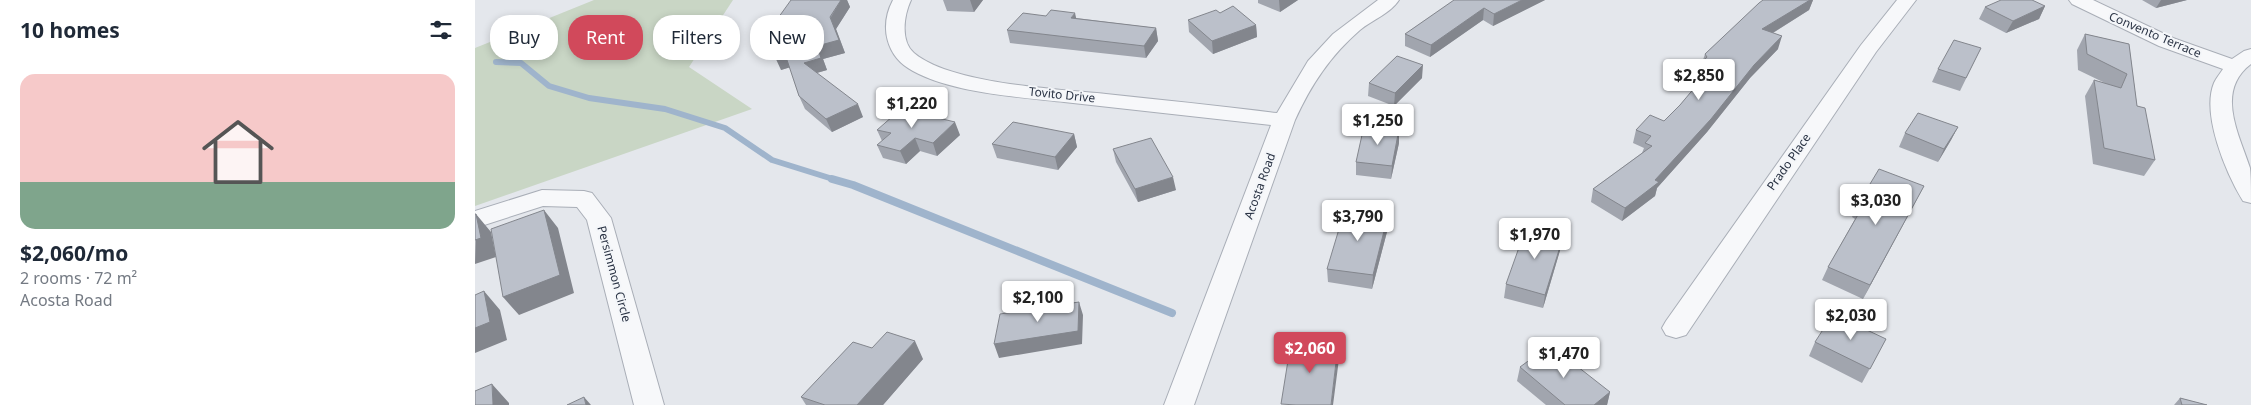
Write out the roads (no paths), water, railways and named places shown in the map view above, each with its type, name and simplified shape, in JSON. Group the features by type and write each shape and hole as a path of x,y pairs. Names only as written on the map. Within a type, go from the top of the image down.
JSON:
{"street":[{"name":"Tovito Drive","path":"902,0 898,8 895,29 897,43 905,56 920,67 955,80 1024,91 1283,120"},
{"name":"Acosta Road","path":"1179,405 1283,120 1309,73 1330,45 1359,20 1390,0"},
{"name":"Prado Place","path":"1677,328 1862,57 1907,0"},
{"name":"Convento Terrace","path":"2078,0 2166,42 2243,61"},
{"path":"2243,61 2224,83 2221,118 2233,154 2251,195"},
{"name":"Persimmon Circle","path":"475,220 542,198 584,199 599,218 649,405"}],"waterway":[{"path":"496,62 521,63 549,86 589,98 665,109 725,128 772,160 836,180"},
{"path":"832,179 853,185 1172,313"}]}
